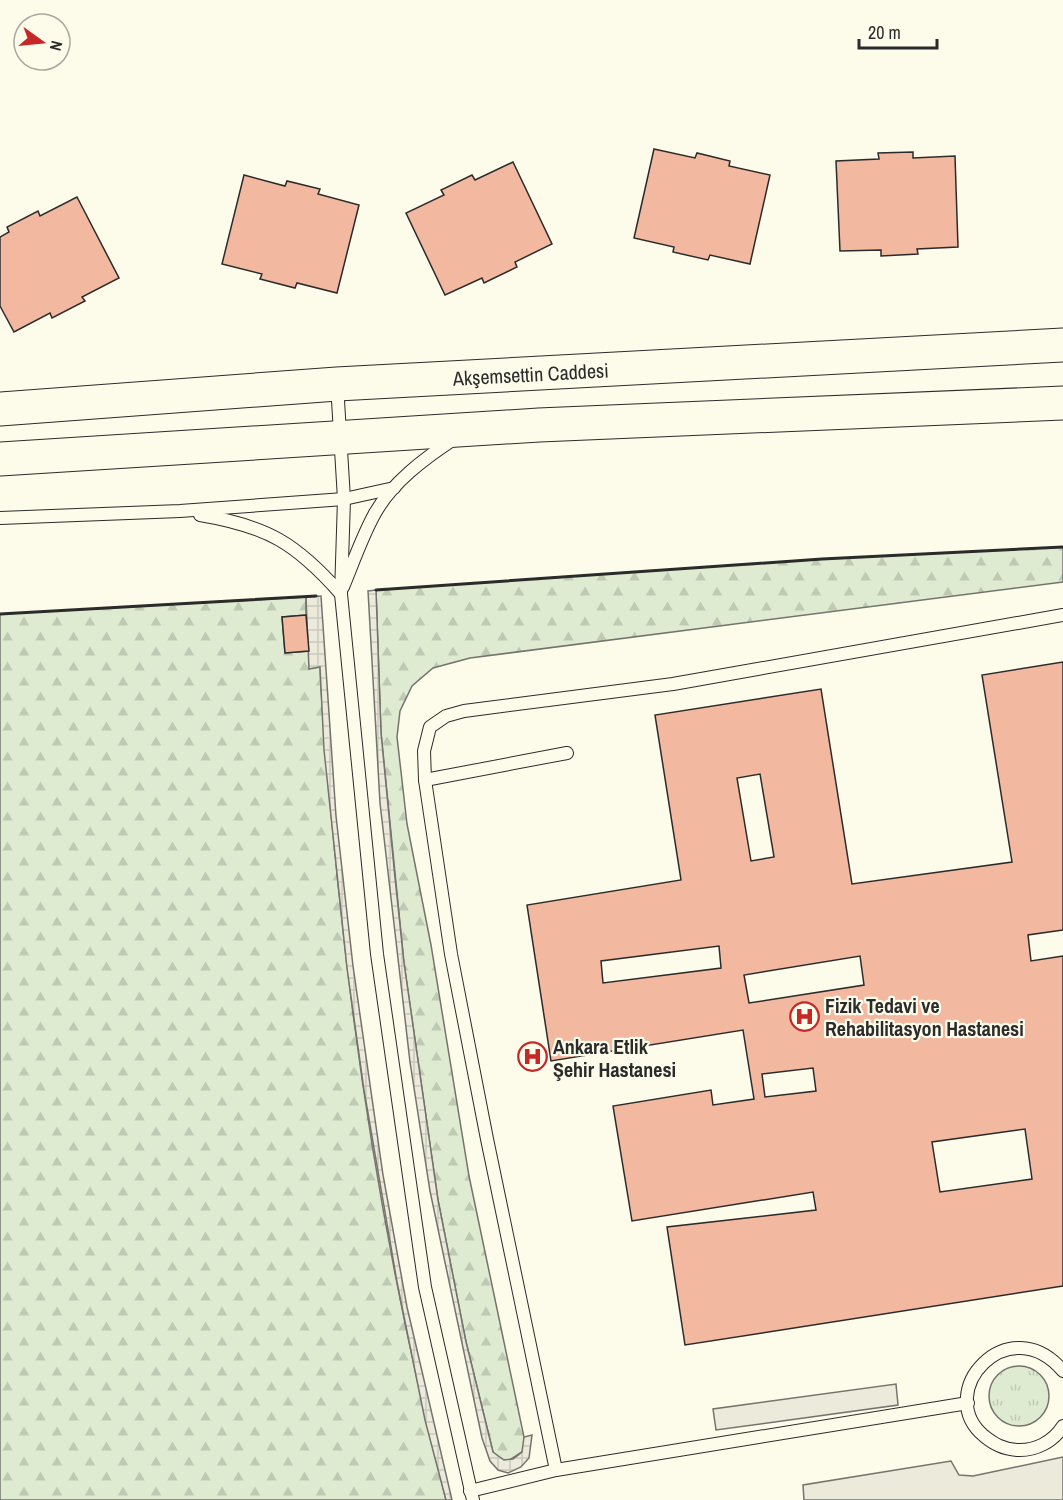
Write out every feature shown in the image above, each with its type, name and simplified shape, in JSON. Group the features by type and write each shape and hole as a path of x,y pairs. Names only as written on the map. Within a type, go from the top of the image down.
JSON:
{"main road":[{"name":"Akşemsettin Caddesi","path":"0,409 337,384 1063,345"},
{"path":"0,459 467,430 1057,406"}],"lane":[{"path":"337,384 344,499 341,594 377,954 399,1120 425,1287 471,1496 556,1470 968,1403"},
{"path":"341,594 375,513 394,488 435,452 467,430"},
{"path":"0,518 180,511 344,499 394,488"},
{"path":"180,511 236,521 274,536 292,546 315,565 341,594"},
{"path":"556,1470 456,977 425,780 424,751 430,727 446,716 464,711 673,684 1063,615"},
{"path":"425,780 567,753"},
{"path":"1063,1371 1054,1360 1026,1347 996,1352 974,1373 969,1388 968,1403 972,1419 980,1432 993,1443 1008,1449 1024,1450 1038,1447 1051,1440 1063,1426"}],"green space":[{"path":"1063,547 1063,582 470,658 433,668 412,686 400,711 397,737 407,824 431,945 469,1176 525,1446 522,1452 508,1461 497,1458 493,1452 466,1342 438,1200 404,963 381,733 376,590 822,559"},
{"path":"306,597 306,615 282,617 285,653 309,651 309,668 320,667 338,884 356,1039 380,1194 410,1348 446,1500 0,1500 0,614"},
{"path":"1019,1366 1036,1371 1044,1379 1049,1396 1044,1413 1036,1421 1019,1426 1002,1421 994,1413 989,1396 994,1379 1002,1371"}],"shaded area":[{"path":"376,590 381,733 395,878 404,963 438,1200 466,1342 493,1452 504,1460 513,1459 522,1452 524,1437 532,1435 529,1458 521,1467 508,1473 498,1470 490,1461 482,1438 430,1191 410,1062 380,803 368,591"},
{"path":"321,596 336,816 353,966 383,1175 407,1307 452,1500 446,1500 425,1420 397,1282 364,1090 347,968 324,750 320,667 309,669 306,597"},
{"path":"896,1384 898,1405 716,1430 713,1409"},
{"path":"1063,1457 1063,1500 804,1500 803,1485 951,1461 959,1475 973,1476"}],"building":[{"path":"654,149 695,158 697,153 730,161 729,166 770,175 750,264 710,255 708,260 673,252 674,247 634,238"},
{"path":"913,152 913,158 955,156 958,247 917,249 918,254 881,256 881,250 840,251 836,161 879,159 878,153"},
{"path":"513,162 552,244 515,262 517,267 484,283 482,278 445,295 406,213 444,195 441,190 472,175 475,180"},
{"path":"244,175 285,186 287,181 320,189 318,194 359,205 337,293 297,283 295,288 260,279 262,274 222,264"},
{"path":"77,197 119,278 82,297 85,301 52,318 50,313 14,332 0,306 0,237 9,232 7,227 38,211 40,216"},
{"path":"306,615 309,651 285,653 282,617"},
{"name":"Fizik Tedavi ve Rehabilitasyon Hastanesi","path":"1063,662 1063,930 1028,935 1031,961 1063,956 1063,1286 685,1345 667,1227 816,1210 813,1192 632,1221 613,1106 711,1090 713,1105 754,1099 743,1030 551,1061 527,905 681,880 655,715 821,689 852,884 1012,862 982,675","holes":["760,774 774,857 751,861 737,778","719,946 721,968 603,983 601,961","860,956 864,985 749,1003 744,975","813,1068 816,1091 765,1097 762,1074","1025,1129 1032,1179 940,1192 932,1142"]}],"wall":[{"path":"376,590 822,559 1063,547"},
{"path":"0,614 316,596"}],"place":[{"name":"Fizik Tedavi ve Rehabilitasyon Hastanesi","path":"804,1016"},
{"name":"Ankara Etlik Şehir Hastanesi","path":"532,1057"}]}
